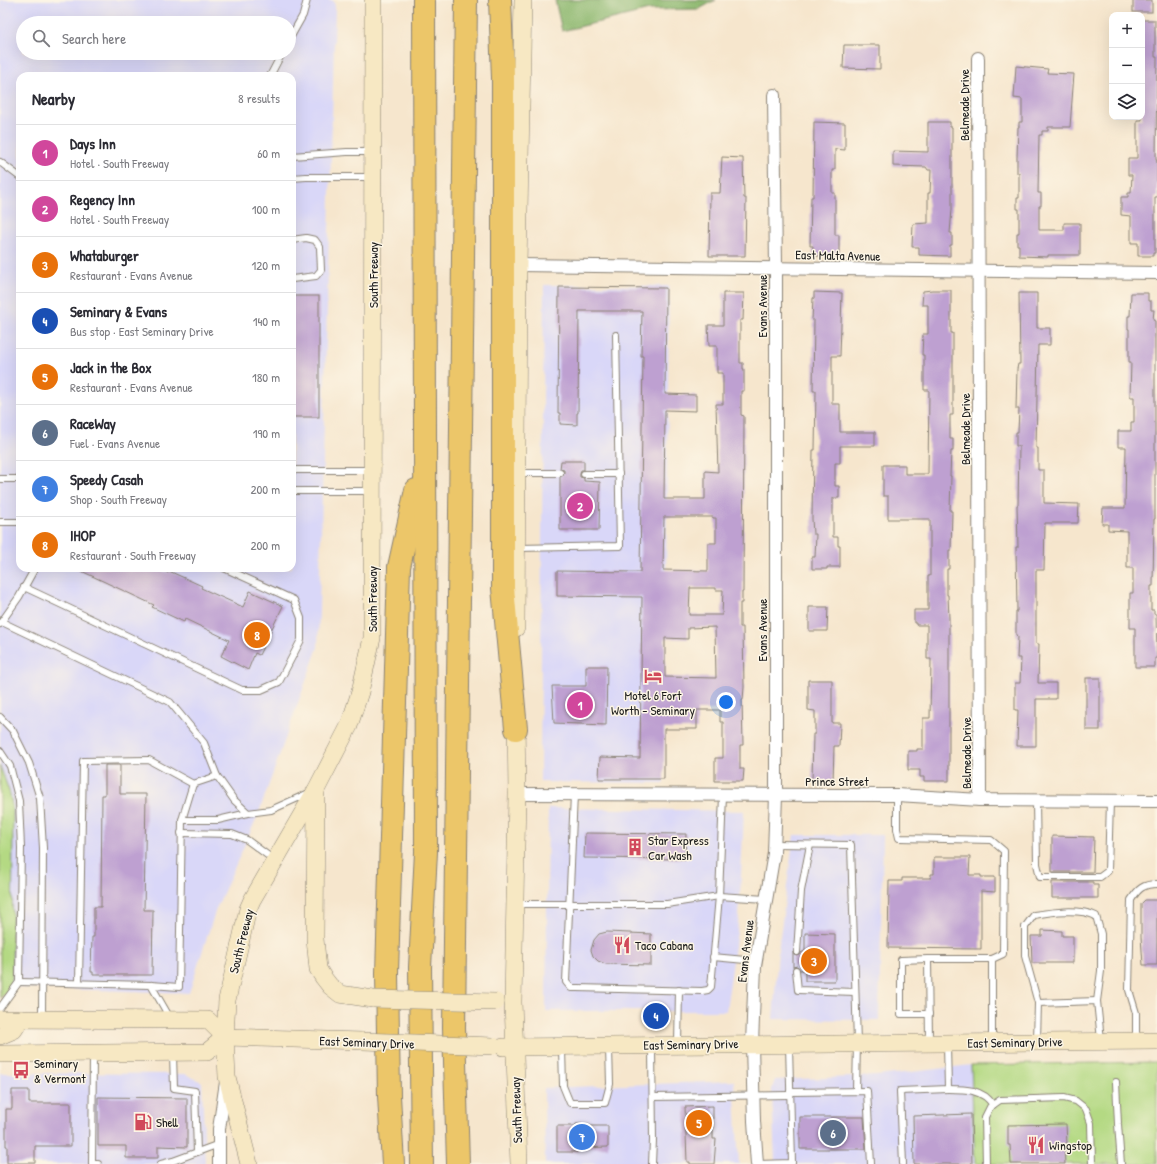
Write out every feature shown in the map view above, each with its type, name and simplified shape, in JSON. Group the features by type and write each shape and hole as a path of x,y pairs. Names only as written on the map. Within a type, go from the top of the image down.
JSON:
{"highway":[{"path":"422,1164 420,967 426,852 424,0"},
{"path":"458,1164 454,1028 466,0"},
{"path":"500,0 503,78 502,588 516,729"},
{"path":"393,1164 389,1096 387,973 399,567 425,450"}],"main road":[{"name":"South Freeway","path":"249,1164 227,1077 225,1037 227,1000 248,909 316,790 349,726 360,692 372,638 373,0"},
{"name":"South Freeway","path":"519,1164 513,1002 517,794 516,548 518,265 523,0"},
{"path":"316,790 315,939 318,969 330,986 340,994 373,999 513,1002"},
{"path":"0,1019 208,1020 225,1037 207,1052 0,1054"},
{"path":"0,1036 14,1030 21,1019"},
{"name":"East Seminary Drive","path":"225,1037 514,1047 1157,1041"}],"street":[{"name":"Belmeade Drive","path":"978,58 980,800"},
{"name":"Evans Avenue","path":"757,1164 752,1044 756,961 774,854 776,795 776,268 774,95"},
{"name":"East Malta Avenue","path":"518,265 1157,273"},
{"name":"Prince Street","path":"517,794 897,795 980,800 1157,801"},
{"path":"219,1164 219,1128 227,1077"}],"lane":[{"path":"296,28 303,15 307,0"},
{"path":"272,72 278,60"},
{"path":"296,156 347,152 373,152"},
{"path":"1,164 16,173"},
{"path":"296,178 373,177"},
{"path":"296,239 306,238 315,240 320,247 321,270 316,276 296,278"},
{"path":"516,548 620,546 616,335"},
{"path":"296,470 372,470"},
{"path":"517,473 560,473"},
{"path":"584,474 619,474"},
{"path":"0,479 16,479"},
{"path":"296,491 372,491"},
{"path":"0,522 16,522"},
{"path":"33,572 1,623 170,702 204,743 217,776 234,800 248,813"},
{"path":"24,587 242,690 261,690 279,682 301,640 301,618 294,600 233,572"},
{"path":"0,717 13,731 29,763 40,798 43,848 42,1019"},
{"path":"0,751 10,766 20,801 21,848 20,982 0,1008"},
{"path":"79,983 83,761 149,760 193,784 217,776"},
{"path":"20,982 179,987 181,833 182,820 193,784"},
{"path":"182,820 218,820 248,813 271,810 316,790"},
{"path":"574,794 566,982 571,988 679,990 708,990 711,987 719,896 723,795"},
{"path":"897,795 897,829 899,838 992,840 1004,851 1003,954 992,959 901,960 901,1014 929,1014"},
{"path":"1036,800 1037,864 1040,877 1100,877 1108,870 1110,801"},
{"path":"181,833 232,834 248,840 275,861"},
{"path":"774,844 851,846 857,1043 856,1091"},
{"path":"797,952 801,891 810,845"},
{"path":"1136,1041 1136,1013 1129,990 1131,900 1137,890 1150,884 1157,884"},
{"path":"515,904 667,904 719,896 766,899"},
{"path":"1036,1042 1038,1003 1025,956 1025,927 1034,915 1054,911 1090,913 1096,916 1101,934 1101,971 1097,1002 1102,1041"},
{"path":"713,956 756,961"},
{"path":"928,959 929,1043"},
{"path":"992,959 992,1042"},
{"path":"796,970 798,990 855,992"},
{"path":"150,985 171,1019"},
{"path":"678,1045 679,990"},
{"path":"1038,1003 1097,1002"},
{"path":"947,1043 948,1089"},
{"path":"757,1164 792,1163 789,1044"},
{"path":"652,1045 652,1164"},
{"path":"562,1046 563,1086 570,1103 604,1103 610,1084 609,1046"},
{"path":"173,1052 174,1088 196,1091 197,1152"},
{"path":"93,1053 92,1164 98,1164"},
{"path":"1116,1082 1122,1164"},
{"path":"903,1164 900,1091 968,1089 989,1098 993,1104"},
{"path":"653,1097 753,1096 867,1091 871,1164"},
{"path":"986,1164 985,1117 993,1104 1000,1100 1064,1098 1076,1101 1086,1109 1091,1123 1092,1164"},
{"path":"160,1164 173,1161 219,1144"}],"shaded area":[{"path":"0,0 333,0 335,6 318,647 258,815 216,909 189,993 0,987"},
{"path":"544,285 669,286 664,783 540,782"},
{"path":"548,808 744,811 739,917 726,1011 546,1011"},
{"path":"794,835 883,835 879,1020 773,1019 778,951"},
{"path":"971,1065 975,1164 775,1164 772,1089 775,1080 878,1076"},
{"path":"0,1073 185,1074 202,1082 205,1164 0,1164"},
{"path":"734,1081 739,1164 545,1164 544,1088"}],"green space":[{"path":"555,0 716,0 699,9 649,10 562,31"},
{"path":"0,766 10,794 13,811 12,979 8,990 0,998"},
{"path":"1157,1062 1157,1164 975,1164 971,1065"}],"building":[{"path":"1133,0 1152,0 1152,12 1133,12"},
{"path":"1145,20 1155,20 1155,57 1157,57 1157,197 1155,197 1155,253 1153,253 1153,256 1138,256 1138,243 1131,243 1131,216 1121,215 1121,197 1128,197 1128,193 1131,193 1132,175 1128,175 1128,158 1137,158 1137,120 1145,120"},
{"path":"844,45 880,45 880,69 843,68"},
{"path":"1016,66 1048,69 1047,73 1074,74 1070,127 1048,127 1048,131 1042,131 1042,135 1039,135 1038,193 1041,193 1041,206 1039,206 1039,230 1064,230 1064,223 1080,223 1080,255 1048,255 1048,257 1019,256 1019,245 1017,245 1017,233 1019,233 1019,209 1017,209 1017,198 1019,198 1019,173 1017,173 1017,158 1018,127 1019,122 1022,122 1022,99 1014,98"},
{"path":"814,122 845,123 845,150 835,149 835,170 832,170 832,193 835,193 835,235 839,235 839,256 813,256 813,246 810,246 811,197 813,197"},
{"path":"928,122 950,122 950,127 952,127 952,209 950,233 952,233 952,245 950,245 950,256 919,255 919,247 912,247 913,224 928,223 928,193 930,193 931,170 928,170 926,167 893,166 893,151 928,152"},
{"path":"722,157 743,158 744,198 746,198 745,256 709,256 710,193 720,193"},
{"path":"559,287 666,288 665,394 696,395 696,411 665,410 664,499 705,499 705,471 718,472 716,404 723,404 723,373 717,373 717,346 709,346 708,325 723,325 723,293 744,293 743,320 740,320 740,363 743,363 744,369 744,391 741,391 741,415 744,416 743,592 742,603 740,603 740,627 743,627 744,687 742,700 743,745 740,745 740,769 744,769 743,781 715,781 715,758 723,758 723,722 720,722 720,710 697,710 697,729 664,729 664,779 599,779 600,757 640,758 642,597 557,596 557,571 640,572 643,356 641,356 642,311 579,311 577,425 560,424 560,413 558,413","holes":["664,517 716,518 716,543 708,543 708,571 663,570","690,588 716,588 716,590 723,590 722,615 689,615","715,627 716,678 665,677 665,638 688,639 688,628"]},
{"path":"951,290 951,333 953,333 953,415 950,415 950,439 953,439 950,476 950,511 952,511 951,550 949,550 949,569 947,569 949,618 949,781 924,781 924,777 920,777 920,770 908,770 908,751 923,749 923,718 930,718 931,659 927,659 927,625 916,625 916,623 914,623 914,610 928,610 928,576 930,576 930,519 888,519 888,496 883,496 883,465 905,465 905,474 928,474 929,390 924,390 924,355 922,355 923,334 928,334 928,305 922,305 923,291"},
{"path":"814,292 842,293 840,356 832,356 832,404 840,404 840,432 875,432 875,446 840,446 840,463 835,463 835,486 839,486 839,498 833,498 833,537 838,537 838,546 840,546 840,567 827,567 827,569 812,569 812,557 815,557 816,534 813,534 812,519 816,391 813,391 814,321 812,321"},
{"path":"1019,293 1037,293 1037,328 1050,328 1050,345 1038,345 1036,448 1038,448 1038,470 1044,470 1044,503 1079,504 1078,523 1045,523 1044,570 1036,570 1036,644 1039,644 1038,683 1056,683 1056,699 1036,699 1036,746 1017,746 1018,710 1015,710 1015,683 1020,683 1021,658 1017,658 1018,637 1016,635 1016,547 1018,547 1017,505 1019,446 1016,446 1016,432 1018,432 1019,409 1016,409 1017,369 1018,364 1020,364"},
{"path":"1131,293 1148,293 1148,301 1151,301 1151,310 1154,310 1153,320 1155,321 1155,519 1151,610 1154,610 1154,614 1156,614 1157,658 1155,658 1155,667 1135,667 1135,628 1130,628 1130,593 1133,593 1133,568 1127,568 1127,531 1108,530 1108,524 1102,524 1103,508 1125,508 1126,447 1118,447 1118,431 1131,431 1131,422 1134,422 1134,397 1130,397 1131,362 1129,362 1128,329"},
{"path":"296,296 319,296 319,417 296,417"},
{"path":"561,461 584,461 584,470 581,470 580,477 584,478 584,481 600,482 599,530 560,530 560,477 564,473 564,470 560,469"},
{"path":"84,572 171,572 202,586 201,588 243,607 250,591 283,606 259,655 255,653 248,670 221,656 229,640 185,619 184,622 152,607 154,605"},
{"path":"809,607 828,607 827,631 809,631"},
{"path":"586,666 607,666 606,725 554,723 552,686 586,686"},
{"path":"1086,678 1100,678 1100,730 1086,730"},
{"path":"808,680 832,680 832,723 840,723 839,746 834,746 833,782 812,782 815,711 808,710"},
{"path":"105,765 120,765 120,794 146,794 144,910 153,910 152,975 93,975 93,972 91,972 92,937 94,937 94,907 101,907 102,795 105,795"},
{"name":"Star Express Car Wash","path":"585,833 686,834 685,859 584,858"},
{"path":"1052,836 1094,837 1093,872 1052,872"},
{"path":"934,857 970,857 969,875 995,877 995,892 981,891 981,949 888,948 889,881 902,881 902,878 931,878 931,874 934,874"},
{"path":"1052,882 1093,882 1093,885 1098,885 1098,898 1052,898"},
{"path":"1145,900 1157,900 1157,965 1143,965 1141,904"},
{"path":"1042,930 1062,931 1062,936 1073,936 1073,963 1032,963 1031,936 1042,936"},
{"name":"Taco Cabana","path":"607,932 651,934 651,965 606,964 598,961 593,956 591,950 594,940 599,934"},
{"path":"805,933 835,934 835,981 805,981 805,970 800,970 797,966 793,967 793,952 794,955 797,956 802,952 805,952"},
{"path":"12,1090 29,1090 29,1103 71,1103 71,1146 35,1146 35,1163 7,1163 6,1109 12,1109"},
{"name":"Shell","path":"98,1097 187,1098 187,1147 158,1146 158,1158 126,1158 126,1146 98,1146"},
{"path":"713,1106 713,1139 716,1139 714,1164 690,1164 690,1162 687,1162 685,1107"},
{"path":"971,1114 972,1164 914,1164 913,1116"},
{"path":"800,1117 864,1117 866,1149 800,1149"},
{"path":"576,1124 588,1124 588,1126 608,1126 608,1147 578,1148 578,1152 557,1152 557,1126 576,1126"},
{"name":"Wingstop","path":"1066,1124 1067,1144 1064,1144 1065,1164 1011,1164 1010,1145 1008,1145 1008,1125"}],"place":[{"name":"Regency Inn","path":"580,506"},
{"name":"IHOP","path":"257,635"},
{"name":"Motel 6 Fort Worth - Seminary","path":"653,676"},
{"name":"Days Inn","path":"580,705"},
{"name":"Star Express Car Wash","path":"635,847"},
{"name":"Taco Cabana","path":"622,945"},
{"name":"Whataburger","path":"814,961"},
{"name":"Seminary & Evans","path":"656,1016"},
{"name":"Seminary & Vermont","path":"21,1070"},
{"name":"Shell","path":"143,1122"},
{"name":"Jack in the Box","path":"699,1123"},
{"name":"RaceWay","path":"833,1133"},
{"name":"Speedy Casah","path":"582,1137"},
{"name":"Wingstop","path":"1036,1145"}]}
